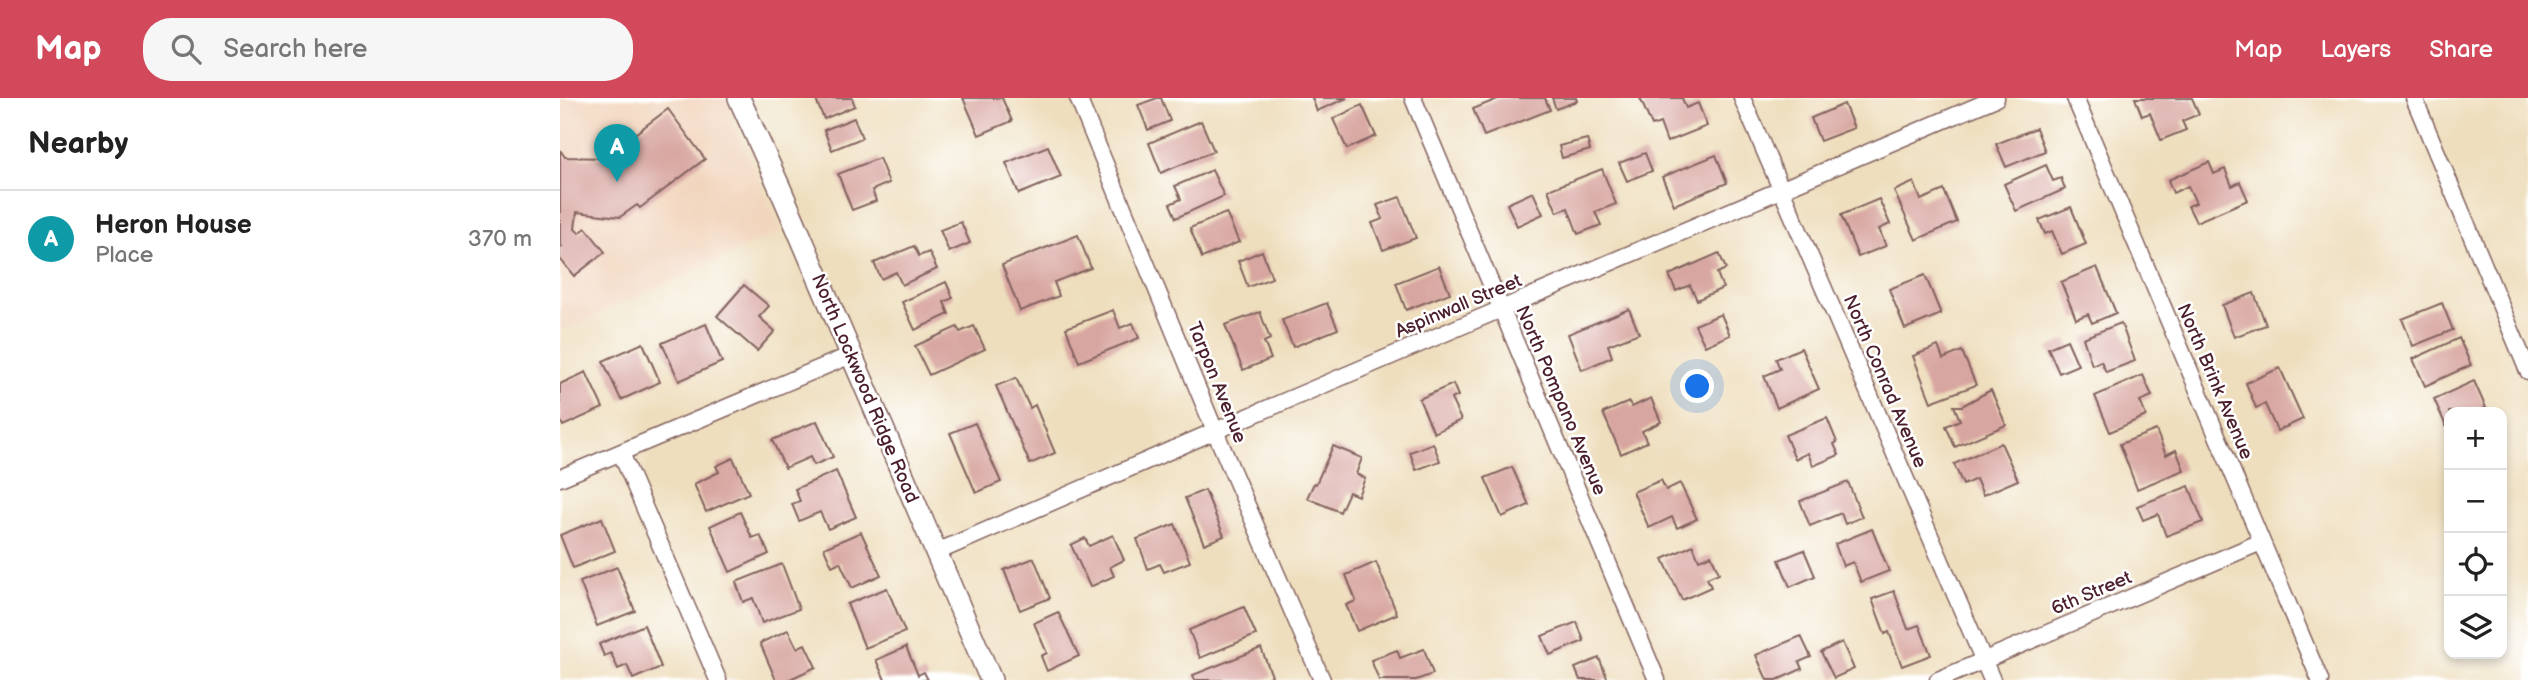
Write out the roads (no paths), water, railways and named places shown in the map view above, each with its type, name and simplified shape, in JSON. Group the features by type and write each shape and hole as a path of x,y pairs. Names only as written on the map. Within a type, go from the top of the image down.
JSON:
{"street":[{"name":"North Lockwood Ridge Road","path":"739,98 991,680"},
{"name":"Tarpon Avenue","path":"1079,98 1215,431 1322,680"},
{"name":"North Pompano Avenue","path":"1413,98 1657,680"},
{"name":"North Conrad Avenue","path":"1742,98 1992,680"},
{"name":"Aspinwall Street","path":"937,552 1996,98"},
{"name":"North Brink Avenue","path":"2075,98 2320,680"},
{"path":"2414,98 2528,371"},
{"path":"560,478 851,355"},
{"path":"621,453 718,680"},
{"name":"6th Street","path":"1938,680 2261,542"}],"place":[{"name":"Heron House","path":"617,182"}]}
